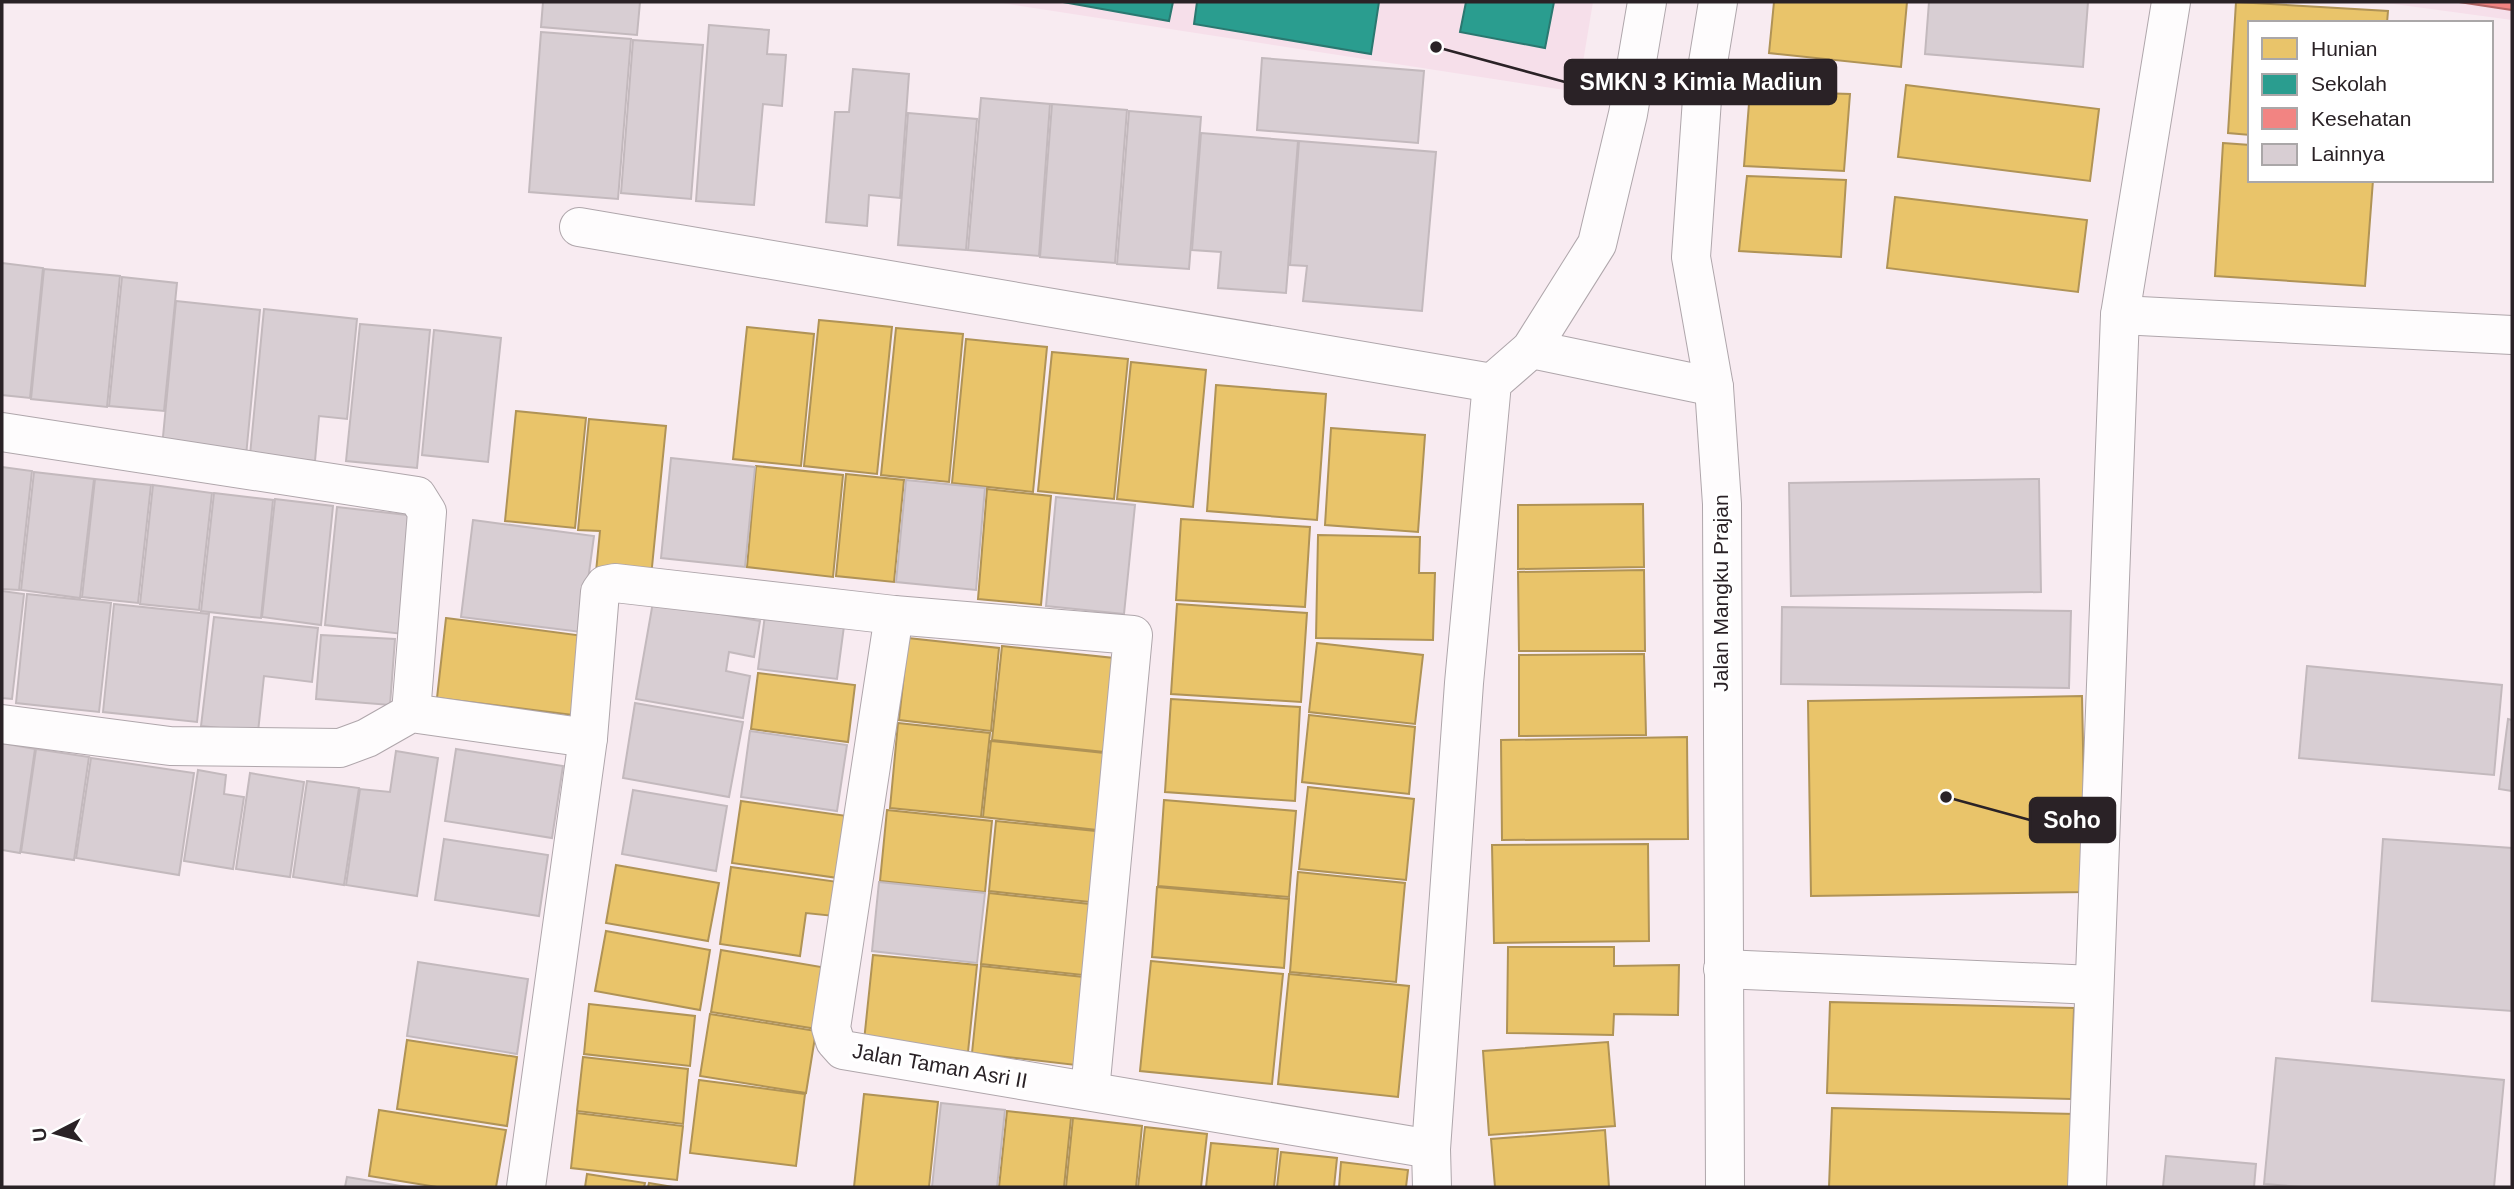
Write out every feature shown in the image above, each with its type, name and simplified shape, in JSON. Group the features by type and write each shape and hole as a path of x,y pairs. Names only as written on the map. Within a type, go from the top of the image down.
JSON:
{"street":[{"path":"1432,1187 1432,1149 1464,683 1492,383 1531,349 1597,244 1628,114 1647,2"},
{"name":"Jalan Mangku Prajan","path":"1718,2 1702,99 1691,257 1714,387 1722,504 1726,1187"},
{"path":"2087,1187 2120,315 2172,2"},
{"path":"579,227 1492,383"},
{"path":"2120,315 2512,335"},
{"path":"1531,349 1714,387"},
{"path":"2,432 417,496 428,512 411,713"},
{"path":"526,1187 587,738 600,593 606,585 615,583 894,615 1133,635 1090,1091"},
{"name":"Jalan Taman Asri II","path":"894,615 831,1028 835,1041 843,1050 1432,1149"},
{"path":"2,724 170,746 340,748 367,738 411,713 587,738"},
{"path":"1723,969 2094,985"}],"shaded area":[{"path":"995,2 1593,2 1578,92"},
{"path":"2379,2 2512,2 2512,20"}],"building: Hunian":[{"path":"1774,2 1907,2 1901,67 1769,53"},
{"path":"2236,2 2388,11 2387,21 2248,21 2248,135 2228,133"},
{"path":"1906,85 2099,109 2090,181 1898,157"},
{"path":"1750,91 1850,94 1844,171 1744,166"},
{"path":"2223,143 2248,145 2248,182 2373,182 2365,286 2215,276"},
{"path":"1747,176 1846,180 1841,257 1739,251"},
{"path":"1895,197 2087,220 2078,292 1887,268"},
{"path":"819,320 892,327 877,474 804,466"},
{"path":"747,327 814,334 801,466 733,459"},
{"path":"896,328 963,334 949,482 881,475"},
{"path":"966,339 1047,347 1033,492 952,483"},
{"path":"1052,352 1128,359 1114,499 1038,491"},
{"path":"1131,362 1206,370 1193,507 1117,499"},
{"path":"1216,385 1326,394 1317,520 1207,511"},
{"path":"516,411 586,418 575,528 505,521"},
{"path":"589,419 666,426 651,577 596,572 600,531 578,530"},
{"path":"1331,428 1425,435 1418,532 1325,525"},
{"path":"756,466 843,475 833,577 747,567"},
{"path":"846,474 904,480 894,582 836,576"},
{"path":"987,489 1051,496 1041,605 978,599"},
{"path":"1643,504 1644,567 1518,569 1518,505"},
{"path":"1181,519 1310,527 1305,607 1176,600"},
{"path":"1318,535 1420,537 1419,573 1435,573 1433,640 1316,638"},
{"path":"1644,570 1645,651 1519,651 1518,572"},
{"path":"1177,604 1307,613 1301,702 1171,694"},
{"path":"446,618 584,636 573,715 437,698"},
{"path":"908,638 999,648 991,731 899,720"},
{"path":"1317,643 1423,655 1415,724 1309,712"},
{"path":"1002,646 1123,659 1114,753 992,740"},
{"path":"1644,654 1646,735 1519,736 1519,655"},
{"path":"758,673 855,685 848,742 751,729"},
{"path":"2082,696 2086,892 1811,896 1808,701"},
{"path":"1171,699 1300,707 1295,801 1165,792"},
{"path":"1309,715 1415,727 1409,794 1302,782"},
{"path":"898,723 990,733 981,817 890,808"},
{"path":"1687,737 1688,839 1502,840 1501,740"},
{"path":"991,741 1114,754 1106,831 983,817"},
{"path":"1308,787 1414,799 1406,880 1299,869"},
{"path":"1164,800 1296,811 1289,897 1158,886"},
{"path":"741,801 847,816 838,878 732,863"},
{"path":"887,810 992,821 985,892 880,881"},
{"path":"996,821 1106,832 1099,903 989,891"},
{"path":"1648,844 1649,941 1494,943 1492,845"},
{"path":"616,865 719,883 708,941 606,923"},
{"path":"731,867 838,882 834,916 806,913 800,956 720,944"},
{"path":"1298,872 1405,883 1396,982 1290,972"},
{"path":"1157,887 1289,899 1284,968 1152,957"},
{"path":"989,893 1099,905 1092,976 981,964"},
{"path":"606,931 710,950 700,1010 595,991"},
{"path":"1508,947 1614,947 1614,966 1679,965 1678,1015 1614,1014 1613,1035 1507,1033"},
{"path":"721,950 827,968 817,1029 711,1012"},
{"path":"873,955 977,965 968,1052 864,1041"},
{"path":"1151,961 1283,974 1272,1084 1140,1071"},
{"path":"981,966 1093,978 1084,1066 972,1053"},
{"path":"1289,974 1409,986 1398,1097 1278,1084"},
{"path":"1830,1002 2074,1008 2071,1099 1827,1093"},
{"path":"589,1004 695,1016 690,1066 584,1054"},
{"path":"710,1014 816,1031 806,1093 700,1076"},
{"path":"407,1040 517,1057 507,1126 397,1109"},
{"path":"1608,1042 1615,1126 1489,1135 1483,1051"},
{"path":"583,1057 688,1069 683,1124 577,1111"},
{"path":"699,1080 805,1094 796,1166 690,1153"},
{"path":"864,1094 938,1102 929,1187 854,1187"},
{"path":"1832,1108 2075,1114 2073,1187 1829,1187"},
{"path":"379,1110 506,1130 496,1187 437,1187 369,1176"},
{"path":"1007,1111 1071,1118 1064,1187 999,1187"},
{"path":"577,1113 683,1126 677,1180 571,1168"},
{"path":"1073,1118 1142,1126 1136,1187 1066,1187"},
{"path":"1145,1127 1207,1134 1201,1187 1138,1187"},
{"path":"1605,1130 1609,1187 1495,1187 1491,1139"},
{"path":"1211,1143 1278,1149 1274,1187 1206,1187"},
{"path":"1281,1152 1337,1158 1334,1187 1277,1187"},
{"path":"1341,1162 1408,1170 1406,1187 1339,1187"},
{"path":"587,1174 645,1183 644,1187 585,1187"},
{"path":"649,1183 673,1187 648,1187"}],"building: Sekolah":[{"path":"1063,2 1173,2 1169,21"},
{"path":"1197,2 1379,2 1371,54 1194,24"},
{"path":"1466,2 1554,2 1545,48 1460,32"}],"building: Kesehatan":[{"path":"2459,2 2512,2 2512,10"}],"building: Lainnya":[{"path":"543,2 640,2 637,35 541,27"},
{"path":"1929,2 2088,2 2083,67 1925,54"},
{"path":"709,25 769,30 767,54 786,55 782,106 763,104 754,205 696,201"},
{"path":"541,32 631,39 618,199 529,192"},
{"path":"633,40 703,45 691,199 621,193"},
{"path":"1262,58 1424,71 1418,143 1257,130"},
{"path":"853,69 909,74 900,198 869,195 867,226 826,222 835,112 849,112"},
{"path":"981,98 1050,104 1039,256 968,250"},
{"path":"1052,104 1127,110 1115,263 1040,257"},
{"path":"1129,111 1201,117 1189,269 1117,264"},
{"path":"908,113 977,119 966,250 898,245"},
{"path":"1201,133 1298,141 1286,293 1218,288 1221,252 1192,250"},
{"path":"1299,141 1436,152 1422,311 1303,301 1307,266 1290,265"},
{"path":"2,263 43,268 30,398 2,395"},
{"path":"44,269 120,276 107,407 31,399"},
{"path":"122,277 177,283 164,411 109,406"},
{"path":"176,301 260,310 246,456 162,447"},
{"path":"264,309 357,319 347,419 319,416 315,461 250,455"},
{"path":"360,324 430,330 417,468 346,461"},
{"path":"434,330 501,338 488,462 422,455"},
{"path":"671,458 755,467 745,567 661,558"},
{"path":"2,467 32,471 19,590 2,589"},
{"path":"34,472 94,479 80,598 21,590"},
{"path":"95,479 151,485 138,603 82,597"},
{"path":"2039,479 2041,592 1791,596 1789,483"},
{"path":"906,480 985,488 976,590 896,582"},
{"path":"153,485 212,493 199,610 140,604"},
{"path":"214,493 273,500 261,618 201,611"},
{"path":"1056,497 1135,505 1124,614 1046,606"},
{"path":"275,499 333,506 321,625 262,617"},
{"path":"337,507 416,516 403,634 325,625"},
{"path":"473,520 594,536 581,632 461,617"},
{"path":"2,591 24,594 12,699 2,698"},
{"path":"27,594 111,603 99,712 16,703"},
{"path":"653,602 760,621 754,657 729,652 726,671 750,676 743,718 636,699"},
{"path":"114,604 209,614 197,722 103,712"},
{"path":"1782,607 2071,611 2069,688 1781,684"},
{"path":"765,615 844,626 837,679 758,669"},
{"path":"214,617 318,628 312,682 264,676 258,732 201,726"},
{"path":"321,635 395,639 390,705 316,699"},
{"path":"2307,666 2502,685 2494,775 2299,758"},
{"path":"635,703 743,722 729,797 623,778"},
{"path":"2508,719 2512,720 2512,791 2499,789"},
{"path":"750,731 847,745 837,811 741,797"},
{"path":"2,743 35,749 20,853 2,850"},
{"path":"36,749 89,757 74,860 21,852"},
{"path":"456,749 563,766 552,838 445,821"},
{"path":"396,751 438,758 417,896 346,885 360,789 390,792"},
{"path":"91,758 194,773 179,875 76,858"},
{"path":"198,770 226,775 224,794 244,797 233,869 184,861"},
{"path":"250,773 304,782 290,877 236,869"},
{"path":"307,781 359,788 344,885 293,877"},
{"path":"633,790 727,806 716,871 622,854"},
{"path":"444,839 548,855 539,916 435,900"},
{"path":"2383,839 2512,848 2512,1011 2372,1001"},
{"path":"879,882 985,893 977,963 872,951"},
{"path":"418,962 528,979 517,1054 407,1036"},
{"path":"2276,1058 2504,1080 2494,1187 2303,1187 2264,1184"},
{"path":"941,1103 1005,1110 997,1187 932,1187"},
{"path":"2166,1156 2256,1164 2254,1187 2163,1187"},
{"path":"347,1177 407,1187 345,1187"}],"place":[{"name":"SMKN 3 Kimia Madiun","path":"1436,47"},
{"name":"Soho","path":"1946,797"}]}
